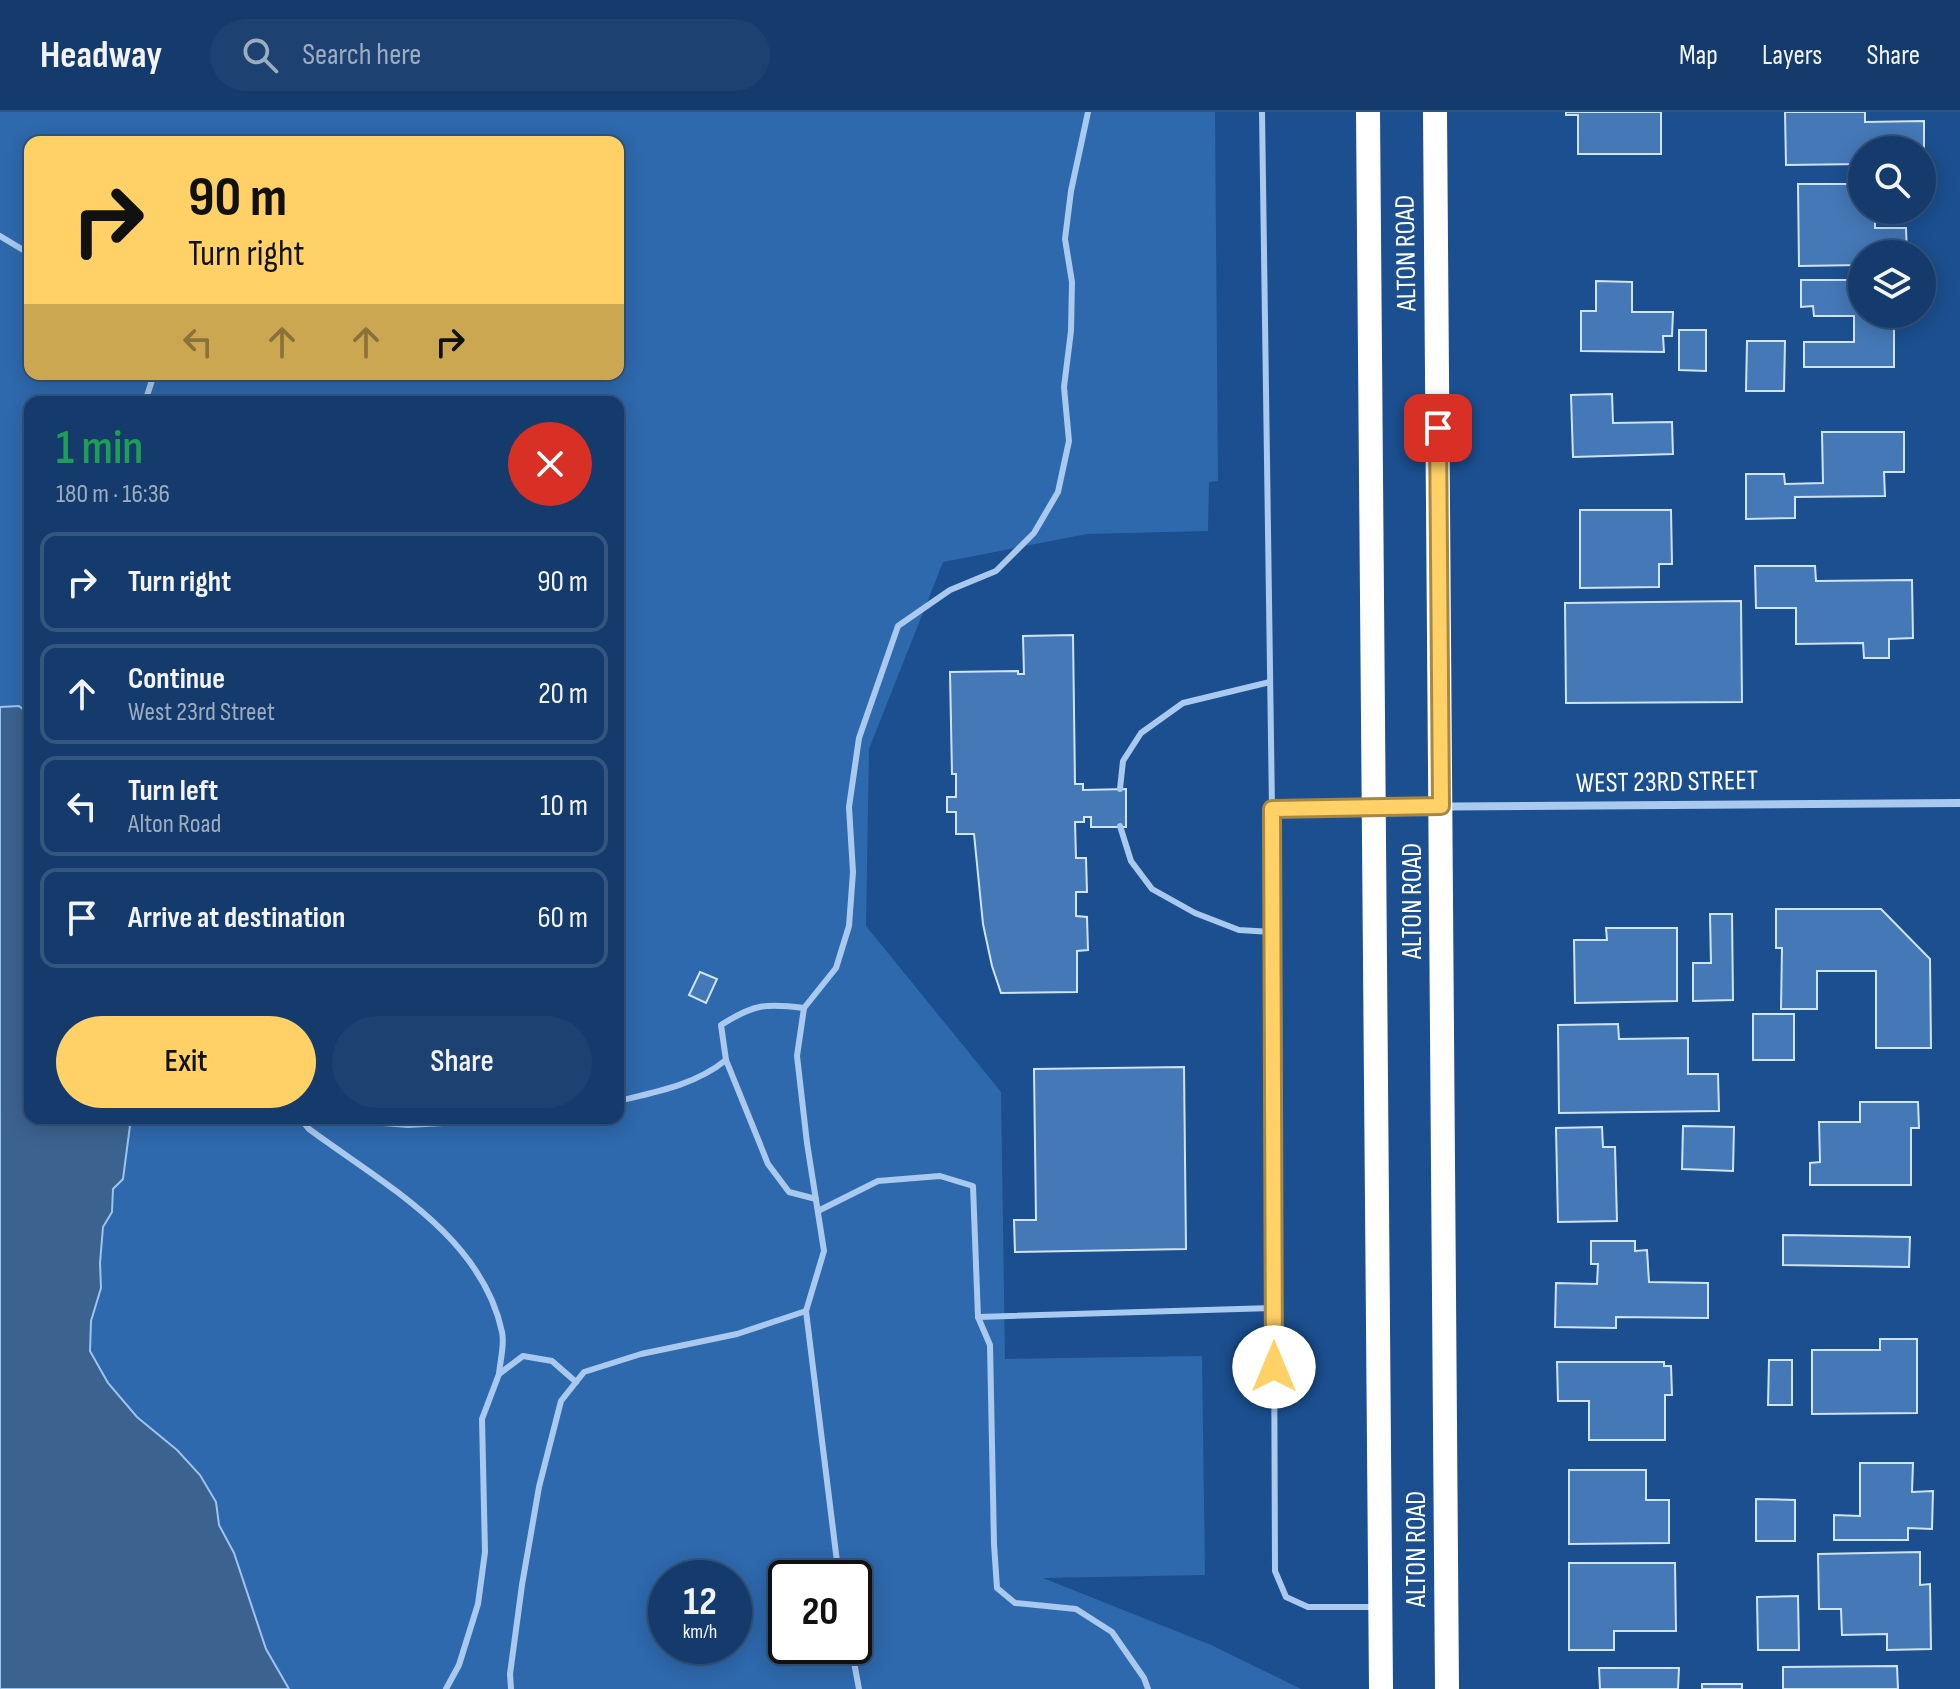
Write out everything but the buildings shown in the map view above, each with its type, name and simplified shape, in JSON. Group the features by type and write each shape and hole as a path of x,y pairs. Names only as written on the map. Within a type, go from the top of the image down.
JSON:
{"highway":[{"name":"ALTON ROAD","path":"1368,112 1381,1689"},
{"name":"ALTON ROAD","path":"1435,112 1447,1689"}],"street":[{"name":"WEST 23RD STREET","path":"1374,807 1960,803"}],"lane":[{"path":"837,1560 806,1311 824,1251 797,1056 804,1008 836,968 849,926 853,872 849,807 859,738 898,626 950,590 996,571 1034,533 1058,492 1069,441 1064,387 1071,331 1072,282 1065,239 1071,191 1088,112"},
{"path":"1262,112 1272,809 1275,1571 1286,1597 1308,1607 1380,1607"},
{"path":"0,236 24,250"},
{"path":"1120,789 1123,761 1141,733 1173,710 1183,703 1270,682"},
{"path":"1272,809 1374,807"},
{"path":"1120,826 1131,861 1152,889 1195,913 1239,930 1272,932"},
{"path":"804,1008 779,1005 748,1008 721,1025 726,1060 768,1164 789,1192 816,1199"},
{"path":"624,1100 707,1075 726,1060"},
{"path":"305,1124 417,1208 454,1240 490,1292 503,1335 499,1374 482,1419 485,1552 478,1604 459,1665 446,1689"},
{"path":"396,1124 425,1124"},
{"path":"818,1211 878,1181 940,1176 973,1186 978,1317 990,1345 997,1588 1015,1603 1076,1609 1112,1632 1144,1678 1148,1689"},
{"path":"978,1317 1274,1308"},
{"path":"511,1689 510,1674 522,1585 539,1487 561,1401 584,1372 641,1354 737,1334 806,1311"},
{"path":"499,1374 523,1356 552,1361 576,1382"},
{"path":"854,1664 859,1689"}],"shaded area":[{"path":"0,112 1215,112 1218,481 1209,482 1208,531 1087,534 943,562 869,749 866,926 1001,1092 1005,1359 1202,1356 1205,1575 1043,1578 1211,1645 1301,1689 0,1689"},
{"path":"19,706 24,710 24,1124 130,1124 123,1179 113,1189 112,1212 103,1227 101,1288 91,1321 90,1351 108,1383 137,1417 177,1450 200,1475 216,1502 219,1525 234,1553 266,1649 289,1689 0,1689 0,707"}],"route":[{"path":"1274,1367 1272,809 1441,806 1438,428"}]}
